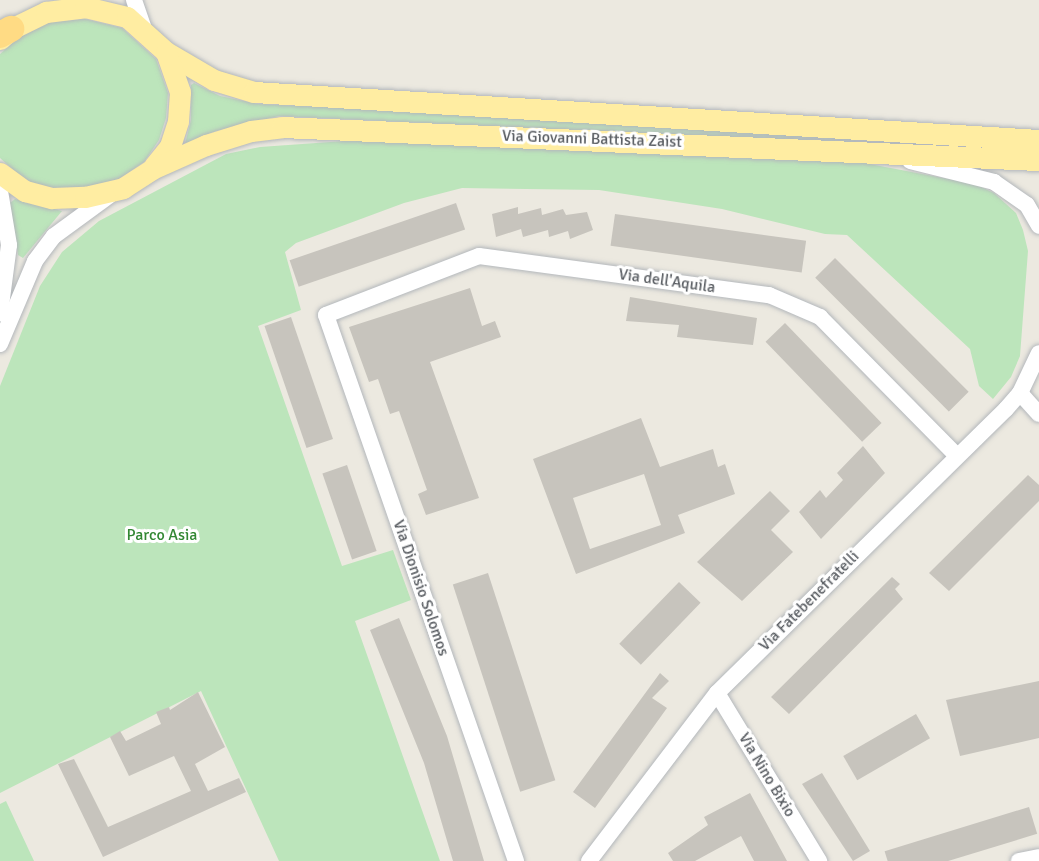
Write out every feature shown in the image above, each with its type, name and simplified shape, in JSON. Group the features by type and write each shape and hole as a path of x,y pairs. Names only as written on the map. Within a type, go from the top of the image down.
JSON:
{"main road":[{"name":"Via Giovanni Battista Zaist","path":"4,34 52,6 85,7 127,17 144,29 166,52 214,80 254,92 1039,140"},
{"name":"Via Giovanni Battista Zaist","path":"152,169 170,146 178,120 180,92 166,52"},
{"name":"Via Giovanni Battista Zaist","path":"0,173 25,191 52,198 86,197 123,188 152,169 250,131 282,127 1039,160"}],"street":[{"path":"134,0 144,29"},
{"path":"874,152 994,182 1027,205 1039,226"},
{"path":"0,344 35,261 54,236 88,208 123,188"},
{"path":"0,191 9,245 0,313"},
{"name":"Via dell'Aquila","path":"326,315 479,256 769,295 820,317 956,455"},
{"name":"Via Dionisio Solomos","path":"326,315 516,861"},
{"name":"Via Fatebenefratelli","path":"589,861 717,693 1020,393 1039,353"},
{"path":"1020,393 1039,414"},
{"name":"Via Nino Bixio","path":"717,693 816,860"},
{"path":"1018,861 1039,857"}],"green space":[{"path":"85,19 122,28 156,59 168,93 166,118 159,140 144,162 119,179 85,189 52,190 27,182 0,158 0,54 19,37 49,22"},
{"path":"194,83 220,96 258,104 908,135 1039,153 279,116 216,131 185,144 191,120 191,85"},
{"name":"Parco Asia","path":"373,139 859,162 975,184 994,193 1016,213 1023,230 1028,251 1020,356 1011,377 993,399 979,386 970,349 847,235 825,234 722,209 599,190 462,188 404,203 296,243 285,252 301,310 258,326 342,566 393,550 411,600 355,621 440,861 279,861 201,691 0,793 0,386 40,286 62,252 99,221 226,154 260,147"},
{"path":"15,199 62,211 23,258 18,255 10,203"},
{"path":"6,801 34,861 0,861 0,804"}],"building":[{"path":"456,203 465,229 299,287 290,260"},
{"path":"518,207 518,214 541,208 542,215 563,209 566,215 587,212 593,230 570,239 568,231 549,237 548,230 523,237 521,229 496,237 492,214"},
{"path":"615,214 806,241 802,273 611,246"},
{"path":"835,258 969,392 949,411 815,278"},
{"path":"470,288 482,326 495,321 501,337 430,362 479,498 426,515 418,494 427,490 399,411 390,414 378,379 369,382 349,327"},
{"path":"630,297 757,318 753,345 677,337 679,325 626,321"},
{"path":"291,317 333,439 307,448 265,326"},
{"path":"785,323 882,423 862,442 766,342"},
{"path":"641,418 660,467 713,449 718,467 725,464 735,494 678,515 685,533 576,574 533,459","holes":["644,474 661,525 590,549 573,498"]},
{"path":"863,446 885,473 821,539 799,512 820,490 826,498 843,480 837,473"},
{"path":"347,465 377,551 352,560 322,473"},
{"path":"1028,475 1039,485 1039,501 949,591 929,573"},
{"path":"770,491 790,511 771,530 793,552 742,601 697,562"},
{"path":"488,573 555,780 520,792 453,584"},
{"path":"892,577 900,584 895,589 903,599 789,714 771,697"},
{"path":"679,582 701,603 641,665 619,644"},
{"path":"399,618 447,736 484,861 453,861 424,763 370,630"},
{"path":"660,673 669,681 652,698 667,708 595,808 573,792"},
{"path":"1039,681 1039,738 960,756 946,700"},
{"path":"198,692 225,747 195,764 208,791 239,778 246,792 103,857 58,764 74,759 108,827 191,791 174,756 129,776 110,737 120,731 126,741 161,724 156,712 169,707 170,710"},
{"path":"916,714 930,738 857,780 843,756"},
{"path":"822,773 870,851 853,861 802,784"},
{"path":"750,793 787,861 754,861 741,836 695,861 673,861 668,853 708,825 704,817"},
{"path":"1029,807 1037,834 948,861 888,861 885,851"}]}
